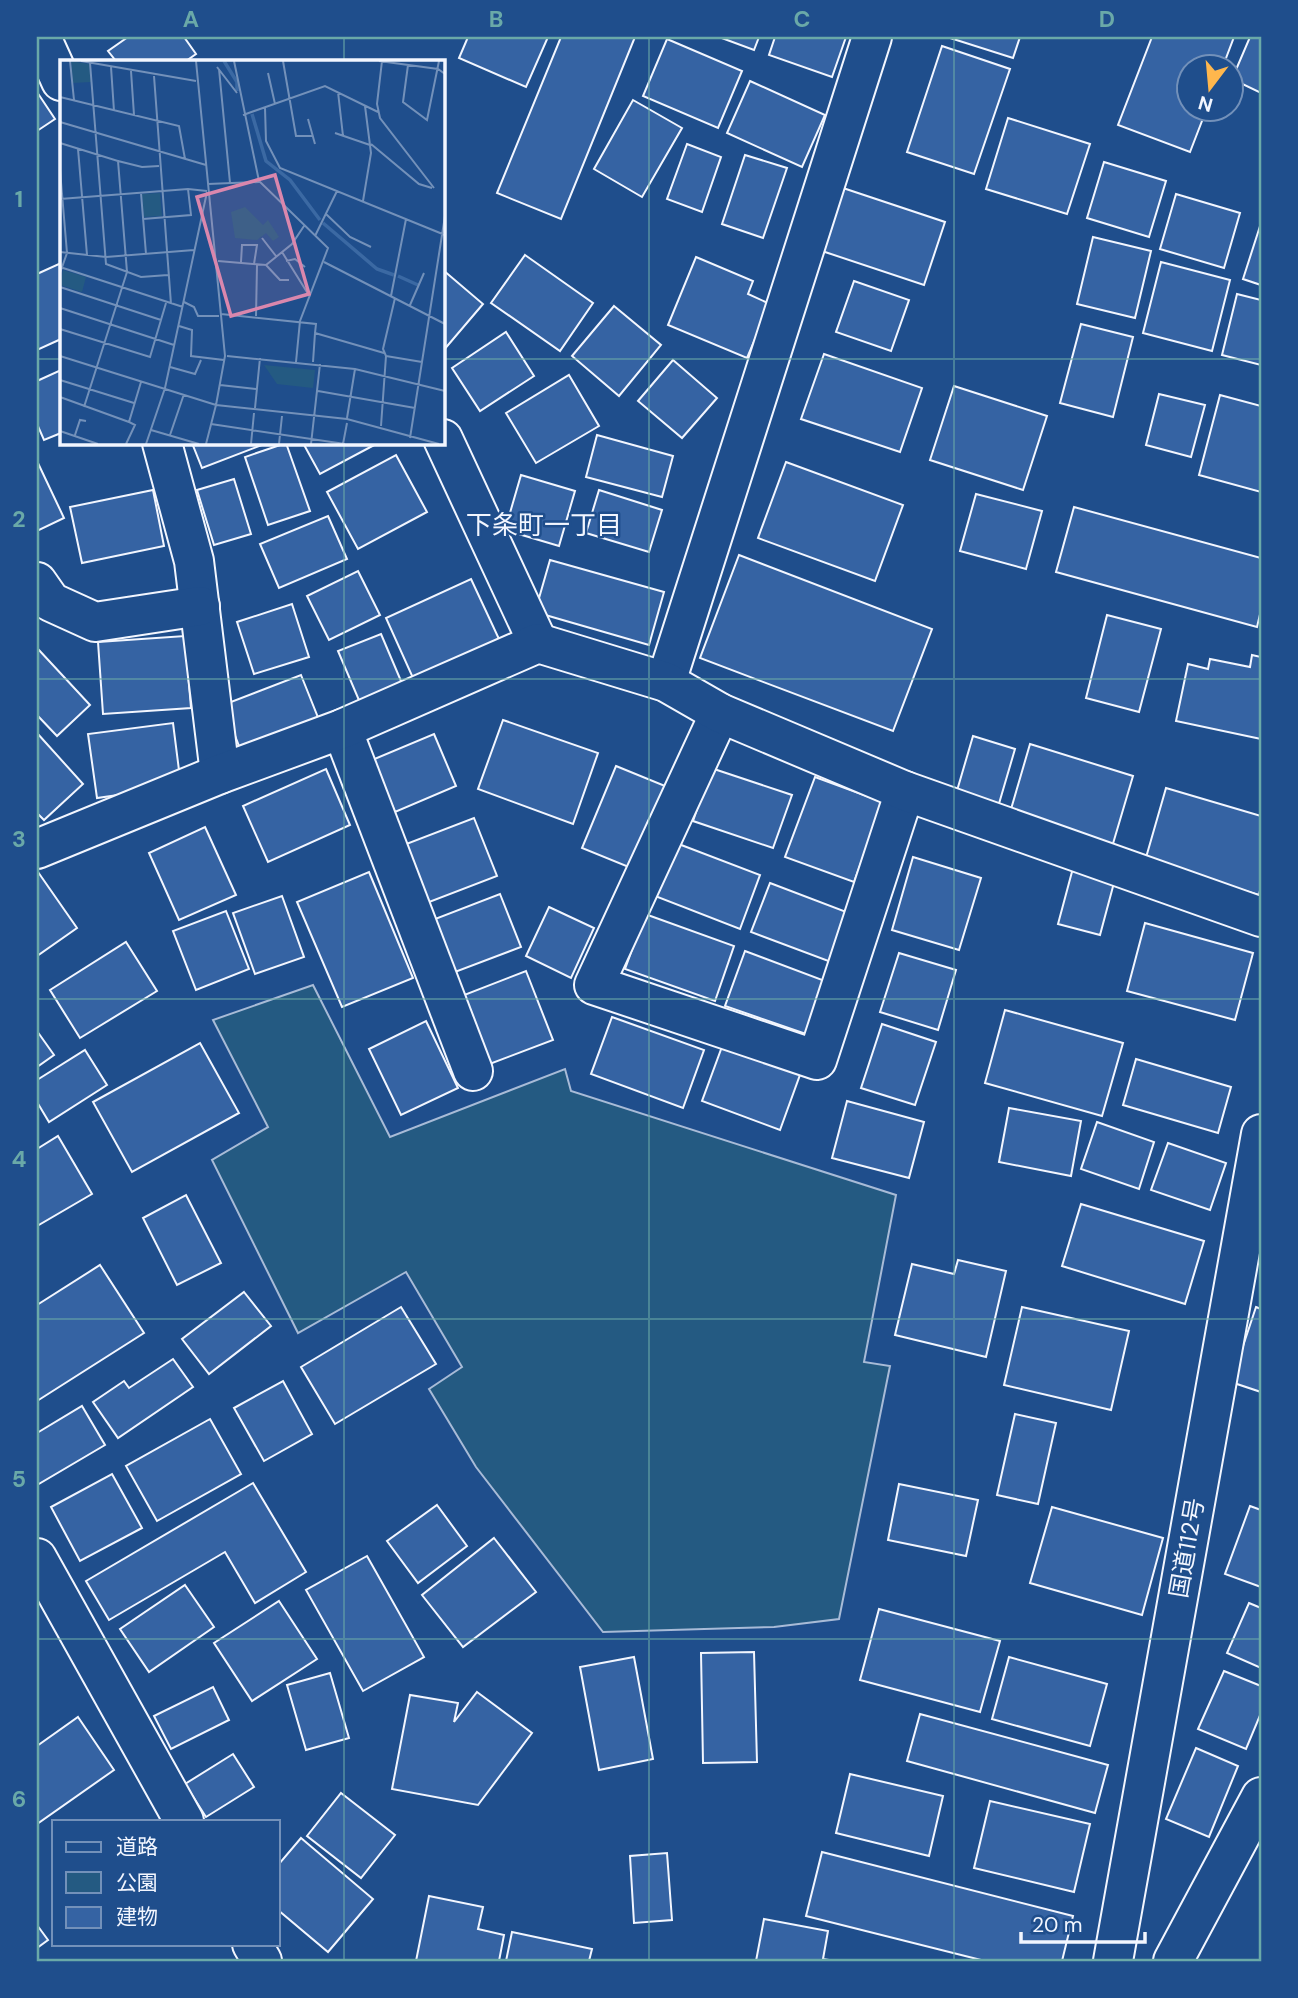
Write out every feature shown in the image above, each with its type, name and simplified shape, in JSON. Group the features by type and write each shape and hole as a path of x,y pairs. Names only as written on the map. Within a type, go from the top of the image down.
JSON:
{"main road":[{"path":"41,37 60,78"},
{"path":"666,682 872,37"},
{"path":"444,441 538,643"},
{"path":"162,444 194,561 220,774"},
{"path":"37,582 51,602 95,622 200,606"},
{"path":"37,849 220,774 342,729 538,643 666,682 720,713 905,791 1261,917"},
{"path":"720,713 594,985 817,1060 905,791"},
{"path":"342,729 473,1071"},
{"name":"国道112号","path":"1113,1961 1261,1134"},
{"path":"37,1558 183,1820"},
{"path":"1173,1961 1261,1797"}],"green space":[{"path":"313,985 390,1137 565,1069 571,1091 896,1195 864,1362 890,1366 839,1619 774,1627 603,1632 476,1467 429,1389 462,1367 406,1272 298,1333 212,1160 268,1127 213,1020"}],"building":[{"path":"128,37 184,37 196,54 187,60 115,60 108,51"},
{"path":"468,37 548,37 526,87 459,58"},
{"path":"561,37 635,37 561,219 497,193"},
{"path":"719,37 759,37 754,50"},
{"path":"775,37 846,37 832,77 769,55"},
{"path":"947,37 1020,37 1013,58"},
{"path":"1152,37 1234,37 1228,52 1176,52 1176,122 1202,122 1190,152 1118,125"},
{"path":"1250,37 1261,37 1261,93 1246,86 1246,52 1244,52"},
{"path":"667,39 742,71 718,128 643,96"},
{"path":"942,46 1010,69 974,174 907,152"},
{"path":"750,81 825,115 802,167 727,133"},
{"path":"37,92 55,119 37,131"},
{"path":"633,100 682,128 642,197 594,169"},
{"path":"1008,118 1090,144 1067,214 986,189"},
{"path":"687,144 721,157 702,212 667,199"},
{"path":"745,155 787,168 763,238 722,224"},
{"path":"1104,162 1166,181 1149,237 1087,218"},
{"path":"840,187 945,222 924,285 819,250"},
{"path":"1176,194 1240,213 1224,268 1160,249"},
{"path":"1261,223 1261,285 1243,279"},
{"path":"1093,237 1151,251 1135,318 1077,304"},
{"path":"525,255 593,303 560,351 491,303"},
{"path":"696,257 753,281 748,294 770,304 747,358 668,325"},
{"path":"1161,262 1230,280 1212,351 1143,333"},
{"path":"60,263 60,339 37,350 37,274"},
{"path":"444,271 483,304 444,350"},
{"path":"854,281 909,300 891,351 836,332"},
{"path":"1237,294 1261,300 1261,365 1222,355"},
{"path":"614,306 661,345 619,396 572,356"},
{"path":"1081,324 1133,337 1113,417 1060,403"},
{"path":"506,332 534,376 480,411 452,368"},
{"path":"824,354 922,388 900,452 801,419"},
{"path":"673,360 717,398 682,438 638,401"},
{"path":"60,370 60,433 44,440 37,424 37,381"},
{"path":"569,375 599,426 536,463 506,413"},
{"path":"954,386 1047,416 1023,490 930,460"},
{"path":"1159,394 1205,405 1191,457 1146,445"},
{"path":"1220,395 1261,406 1261,492 1199,475"},
{"path":"597,435 673,456 662,497 586,477"},
{"path":"192,444 264,444 202,468"},
{"path":"286,444 310,511 268,525 245,457"},
{"path":"304,444 376,444 320,474"},
{"path":"396,455 427,512 358,549 327,492"},
{"path":"37,461 64,518 37,531"},
{"path":"786,462 903,505 875,581 758,538"},
{"path":"521,475 575,491 559,546 505,530"},
{"path":"234,479 251,534 214,545 197,490"},
{"path":"153,490 164,546 82,563 70,507"},
{"path":"599,490 662,510 649,552 586,533"},
{"path":"976,494 1042,511 1026,569 960,551"},
{"path":"1074,507 1261,558 1261,610 1257,627 1056,572"},
{"path":"328,516 347,559 279,588 260,544"},
{"path":"739,555 932,629 893,731 700,658"},
{"path":"550,560 664,592 649,645 535,612"},
{"path":"358,571 380,615 329,640 307,596"},
{"path":"471,579 499,639 413,678 386,618"},
{"path":"292,604 309,657 254,674 237,622"},
{"path":"1107,615 1161,629 1139,712 1086,698"},
{"path":"381,634 404,688 361,705 338,651"},
{"path":"185,636 191,708 103,714 98,642"},
{"path":"38,649 90,705 57,736 37,715"},
{"path":"1252,655 1261,657 1261,739 1176,721 1188,664 1208,669 1210,659 1250,667"},
{"path":"301,675 319,720 241,751 223,705"},
{"path":"503,720 598,753 573,824 478,789"},
{"path":"173,723 181,786 97,798 88,734"},
{"path":"37,733 83,784 44,820 37,813"},
{"path":"434,734 456,786 395,812 372,760"},
{"path":"973,736 1015,749 998,807 956,794"},
{"path":"1030,744 1133,776 1112,847 1009,816"},
{"path":"616,766 670,788 636,870 582,848"},
{"path":"711,768 792,795 773,848 693,821"},
{"path":"326,769 350,825 268,862 243,806"},
{"path":"815,777 883,802 854,882 785,857"},
{"path":"1166,788 1261,816 1259,895 1145,861"},
{"path":"474,818 497,876 424,904 401,846"},
{"path":"205,827 236,895 179,920 149,853"},
{"path":"676,843 760,875 740,929 655,896"},
{"path":"913,857 981,878 959,950 892,930"},
{"path":"1073,868 1115,879 1100,935 1058,924"},
{"path":"369,872 413,978 342,1007 297,902"},
{"path":"37,873 77,928 37,956"},
{"path":"770,883 849,913 831,962 751,932"},
{"path":"500,894 521,947 455,972 435,919"},
{"path":"282,896 304,957 255,974 233,913"},
{"path":"549,907 594,928 571,978 526,956"},
{"path":"226,911 249,969 196,990 173,931"},
{"path":"645,914 734,946 715,1001 625,969"},
{"path":"1145,923 1253,953 1235,1020 1127,991"},
{"path":"126,942 157,991 80,1038 50,990"},
{"path":"745,951 825,981 806,1034 725,1006"},
{"path":"899,953 956,970 938,1030 880,1012"},
{"path":"526,971 553,1040 487,1065 459,997"},
{"path":"1005,1010 1123,1043 1102,1116 985,1083"},
{"path":"612,1017 704,1050 683,1108 591,1074"},
{"path":"426,1021 458,1088 401,1115 369,1049"},
{"path":"882,1024 936,1042 915,1105 861,1088"},
{"path":"37,1031 54,1055 37,1067"},
{"path":"200,1043 239,1113 132,1172 93,1102"},
{"path":"723,1044 801,1072 780,1130 702,1101"},
{"path":"85,1050 107,1085 49,1122 37,1102 37,1080"},
{"path":"1136,1059 1231,1087 1218,1133 1123,1105"},
{"path":"847,1101 924,1122 909,1178 832,1158"},
{"path":"1009,1108 1081,1121 1071,1176 999,1162"},
{"path":"1097,1122 1154,1142 1139,1189 1081,1169"},
{"path":"58,1136 92,1194 37,1226 37,1149"},
{"path":"1168,1143 1226,1163 1210,1210 1151,1190"},
{"path":"186,1195 221,1263 177,1285 143,1218"},
{"path":"1081,1204 1204,1241 1185,1304 1062,1266"},
{"path":"958,1260 1006,1271 986,1357 895,1335 912,1264 954,1274"},
{"path":"100,1265 144,1333 37,1401 37,1305"},
{"path":"244,1292 271,1326 209,1374 182,1339"},
{"path":"401,1307 436,1364 335,1424 301,1367"},
{"path":"1022,1307 1129,1331 1111,1410 1004,1385"},
{"path":"1256,1307 1261,1309 1261,1392 1231,1382"},
{"path":"173,1359 193,1387 118,1438 93,1402 124,1381 129,1388"},
{"path":"283,1381 312,1434 264,1461 234,1408"},
{"path":"82,1406 105,1445 37,1485 37,1433"},
{"path":"1015,1414 1056,1423 1038,1504 997,1495"},
{"path":"210,1419 241,1474 157,1521 126,1466"},
{"path":"112,1474 142,1528 80,1561 51,1507"},
{"path":"253,1483 306,1572 255,1603 225,1552 109,1620 86,1581"},
{"path":"899,1484 978,1500 966,1556 888,1540"},
{"path":"437,1505 467,1546 418,1583 387,1541"},
{"path":"1250,1506 1261,1510 1261,1587 1225,1574"},
{"path":"1052,1507 1163,1538 1142,1615 1030,1583"},
{"path":"494,1538 536,1592 463,1647 422,1595"},
{"path":"367,1556 424,1657 363,1691 306,1590"},
{"path":"185,1585 214,1627 149,1672 120,1629"},
{"path":"279,1601 317,1659 252,1701 214,1643"},
{"path":"1249,1603 1261,1608 1261,1668 1227,1653"},
{"path":"879,1609 1000,1641 980,1712 860,1680"},
{"path":"754,1652 757,1762 703,1763 701,1653"},
{"path":"634,1657 653,1759 599,1770 580,1667"},
{"path":"1009,1657 1107,1684 1090,1746 992,1719"},
{"path":"1224,1671 1261,1686 1261,1713 1246,1749 1198,1729"},
{"path":"330,1673 349,1738 306,1750 287,1685"},
{"path":"213,1687 229,1720 171,1749 154,1716"},
{"path":"477,1692 532,1733 478,1805 392,1789 410,1695 458,1703 454,1722"},
{"path":"920,1714 1108,1765 1095,1813 907,1761"},
{"path":"78,1717 114,1770 37,1824 37,1746"},
{"path":"1196,1748 1238,1766 1209,1837 1166,1819"},
{"path":"233,1754 254,1787 206,1817 185,1784"},
{"path":"850,1774 943,1796 929,1856 836,1833"},
{"path":"341,1793 395,1835 361,1878 307,1836"},
{"path":"990,1801 1090,1824 1074,1892 974,1868"},
{"path":"301,1838 373,1899 328,1952 280,1912 280,1863"},
{"path":"822,1852 1073,1916 1062,1961 985,1961 806,1916"},
{"path":"667,1853 672,1920 634,1923 630,1856"},
{"path":"429,1896 483,1907 478,1929 504,1935 499,1961 416,1961"},
{"path":"764,1919 828,1931 823,1959 835,1961 756,1961"},
{"path":"37,1925 48,1940 37,1948"},
{"path":"512,1932 592,1949 589,1961 506,1961"}],"district":[{"name":"下条町一丁目","path":"544,525"}]}
